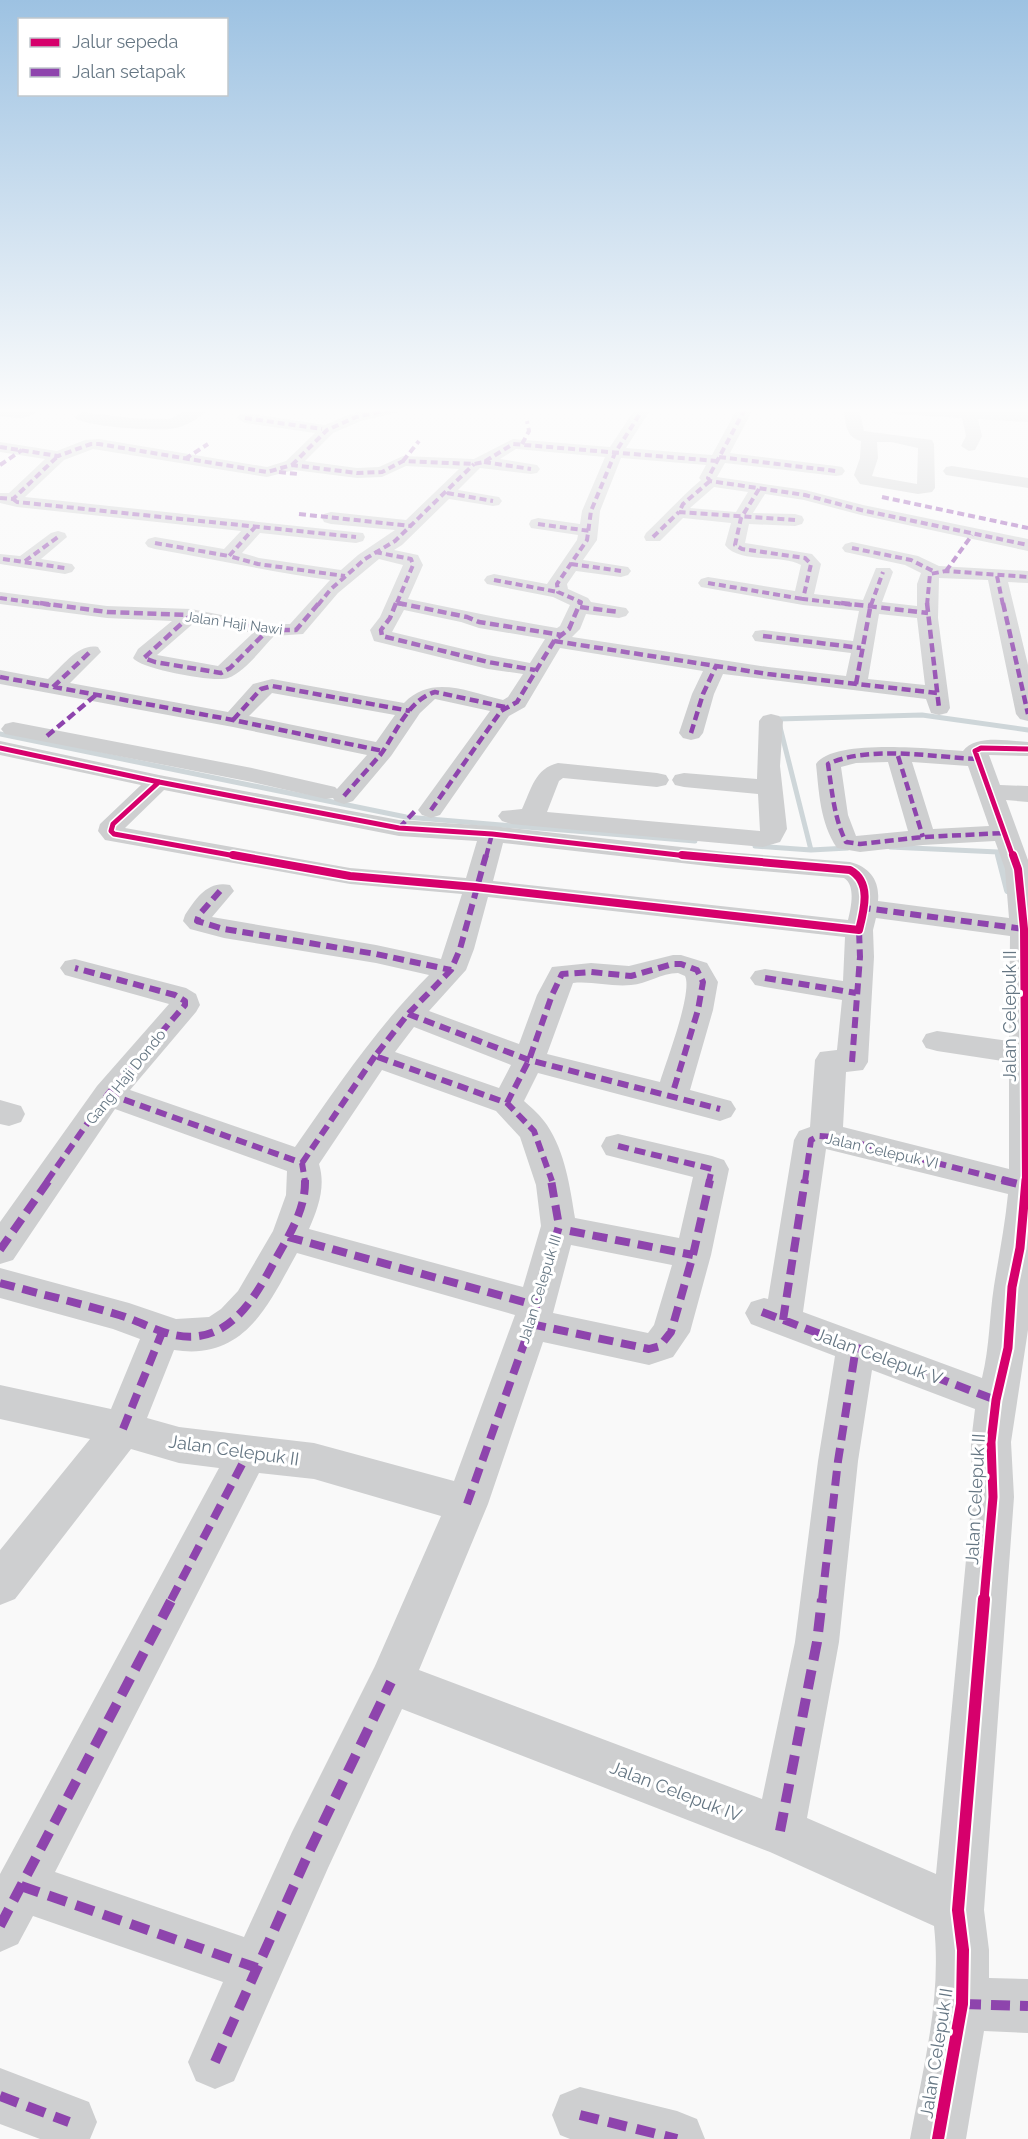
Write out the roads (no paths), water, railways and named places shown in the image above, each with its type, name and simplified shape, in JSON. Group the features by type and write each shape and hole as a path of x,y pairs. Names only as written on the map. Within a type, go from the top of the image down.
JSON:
{"street":[{"path":"82,509 356,537"},
{"name":"Jalan Haji Nawi","path":"0,598 107,612 191,615 268,630 299,628 331,589 345,576 375,552 394,541 430,509"},
{"path":"558,592 557,584 587,540 592,509"},
{"path":"653,537 681,509"},
{"path":"747,509 741,518 735,545 742,549 805,558 811,564 803,599"},
{"path":"857,509 1028,545"},
{"path":"938,509 1028,528"},
{"path":"679,512 795,520"},
{"path":"299,514 411,526"},
{"path":"538,524 590,531"},
{"path":"230,556 256,526"},
{"path":"397,603 467,616 479,622 558,638 716,666 856,684 938,701 928,613 927,579 930,574 941,571 972,535"},
{"path":"26,561 57,537"},
{"path":"155,543 230,556 258,564 345,576"},
{"path":"852,548 911,561 941,571 1028,577"},
{"path":"375,552 413,562 390,618 381,630 382,636 488,662 536,670"},
{"path":"1,561 26,561 65,568"},
{"path":"571,564 621,571"},
{"path":"856,684 870,607 883,572"},
{"path":"997,576 1028,714"},
{"path":"412,817 505,707 517,702 558,638 569,629 580,607 581,602 558,592 494,580"},
{"path":"708,583 803,599 928,613"},
{"path":"580,607 619,612"},
{"path":"191,615 144,658 221,674 268,630"},
{"path":"762,636 861,648"},
{"path":"53,687 90,652"},
{"path":"716,666 703,694 691,742 688,781 769,788"},
{"path":"0,677 234,720 383,751"},
{"path":"824,705 827,681"},
{"path":"234,720 261,689 272,686 411,711"},
{"path":"344,796 383,751 411,711 428,694 435,692 505,707"},
{"path":"47,736 96,695"},
{"path":"0,726 252,775 344,796 412,817 532,817 763,839 771,836 774,829 769,788 771,721"},
{"path":"1013,837 923,837 851,844 846,842 841,834 828,764 846,756 977,759 976,749 1028,749"},
{"path":"0,758 0,750 159,782 412,817 492,834 726,860 850,870 858,873 862,878 862,919 852,1062 831,1060 826,1137"},
{"path":"898,756 923,837"},
{"name":"Jalan Celepuk II","path":"938,2139 962,2004 963,1950 958,1910 993,1497 991,1442 996,1400 1008,1348 1012,1287 1024,1249 1026,1186 1024,1054 1026,999 1023,920 1018,869 1013,837 977,759"},
{"path":"532,817 548,778 558,763 657,780"},
{"path":"159,782 113,824 111,831 114,834 350,876 475,888 862,919 1023,920"},
{"path":"991,792 1028,794"},
{"path":"0,1283 129,1318 176,1335 194,1336 217,1331 228,1325 252,1300 288,1237 306,1179 302,1163 375,1056 408,1014 451,970 460,949 475,888 492,834"},
{"path":"220,891 199,915 197,921 233,931 376,954 451,970"},
{"path":"507,1103 529,1060 552,995 562,974 591,972 631,976 657,967 681,964 697,970 703,982 698,1010 672,1095"},
{"name":"Gang Haji Dondo","path":"0,1250 108,1094 186,1002 175,995 75,968"},
{"path":"765,978 856,993"},
{"path":"408,1014 529,1060 720,1109"},
{"path":"937,1041 1024,1054"},
{"name":"Jalan Celepuk III","path":"215,2062 391,1682 467,1504 533,1315 559,1226 553,1185 534,1131 507,1103 375,1056"},
{"path":"108,1094 302,1163"},
{"name":"Jalan Celepuk VI","path":"773,1316 811,1140 826,1137 1026,1186"},
{"path":"288,1237 627,1346 649,1349 660,1346 671,1332 693,1255 712,1169 618,1146"},
{"path":"570,1231 693,1255"},
{"name":"Jalan Celepuk V","path":"773,1316 996,1400"},
{"path":"0,1584 123,1429 163,1330"},
{"path":"780,1831 817,1642 838,1461 856,1347"},
{"name":"Jalan Celepuk II","path":"0,1402 123,1429 179,1445 314,1461 467,1504"},
{"path":"248,1453 10,1906 257,1968"},
{"name":"Jalan Celepuk IV","path":"391,1682 780,1831 958,1910"},
{"path":"962,2004 1028,2006"},
{"path":"0,2096 69,2122"},
{"path":"580,2115 677,2139"}],"waterway":[{"path":"811,850 778,719 922,715 1028,730"},
{"path":"0,734 406,817 695,841"},
{"path":"755,846 811,850"},
{"path":"890,847 998,852 999,857"},
{"path":"811,850 848,848"},
{"path":"999,855 1008,890"}]}
